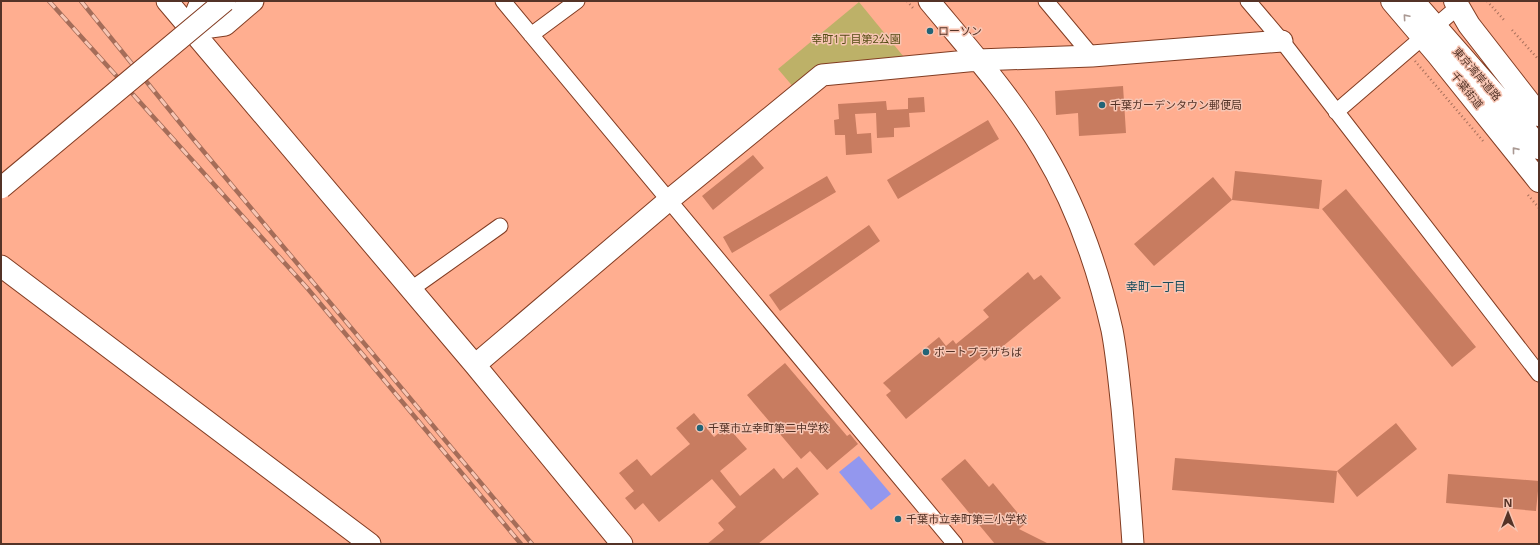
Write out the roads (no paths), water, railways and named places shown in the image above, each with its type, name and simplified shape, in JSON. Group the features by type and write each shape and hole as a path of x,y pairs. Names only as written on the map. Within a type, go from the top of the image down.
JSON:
{"highway":[{"name":"千葉街道","path":"1392,1 1429,31 1532,185"},
{"name":"東京湾岸道路","path":"1413,1 1429,31 1520,124 1539,148"},
{"name":"東京湾岸道路","path":"1457,3 1470,25 1539,114"},
{"path":"1457,3 1478,18 1539,90"}],"street":[{"path":"167,1 622,544"},
{"path":"190,30 201,1"},
{"path":"1,188 225,1"},
{"path":"190,30 225,25 253,1"},
{"path":"503,1 955,544"},
{"path":"531,35 577,1"},
{"path":"929,1 1007,95 1044,150 1081,226 1098,276 1112,331 1119,381 1134,544"},
{"path":"1046,1 1092,56"},
{"path":"1248,1 1282,41 1539,374"},
{"path":"1336,112 1429,31 1457,3"},
{"path":"474,366 669,200 822,75 978,60 1092,56 1282,41"},
{"path":"410,290 500,226"},
{"path":"1,266 370,544"}],"water":[{"path":"859,456 891,494 871,510 839,472"}],"railway":[{"path":"49,1 308,289 521,544"},
{"path":"81,1 189,134 532,544"}],"place":[{"name":"ローソン","path":"930,31"},
{"name":"千葉ガーデンタウン郵便局","path":"1102,105"},
{"name":"ポートプラザちば","path":"926,352"},
{"name":"千葉市立幸町第二中学校","path":"700,428"},
{"name":"千葉市立幸町第三小学校","path":"898,519"}],"district":[{"name":"幸町一丁目","path":"1156,287"}],"park label":[{"name":"幸町1丁目第2公園","path":"856,39"}]}
